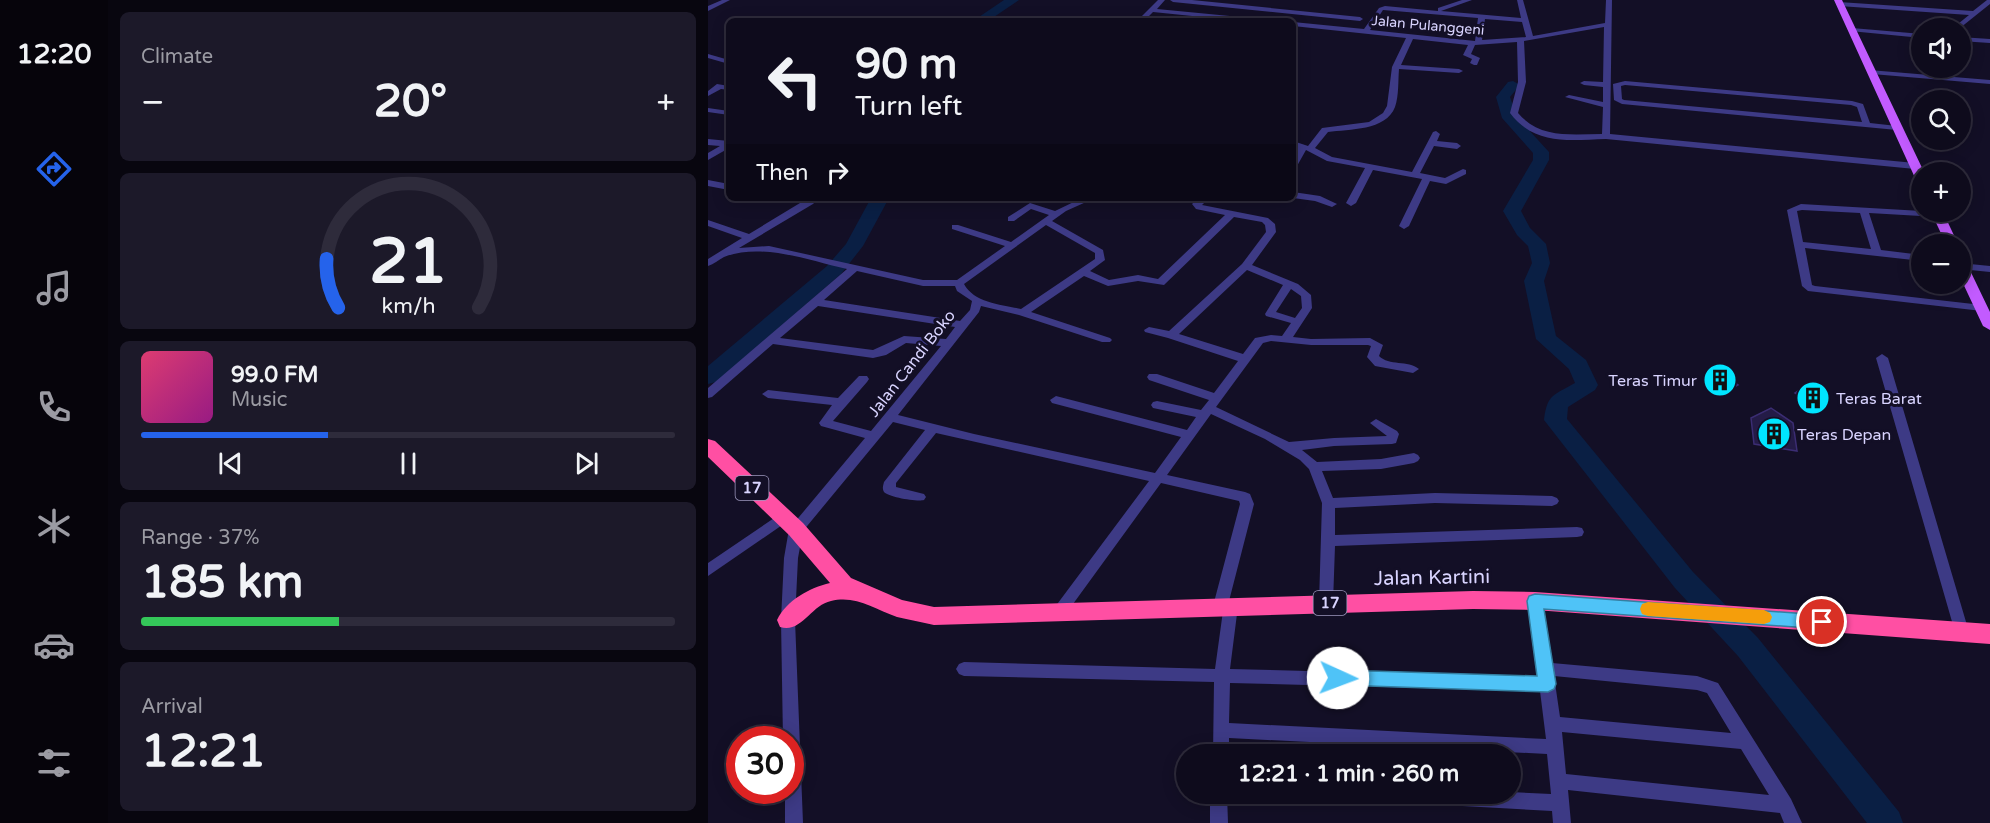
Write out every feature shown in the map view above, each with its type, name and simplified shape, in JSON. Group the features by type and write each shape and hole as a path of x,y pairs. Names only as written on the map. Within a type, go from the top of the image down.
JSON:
{"highway":[{"name":"17","path":"708,446 790,523"},
{"name":"Jalan Kartini","path":"790,523 843,584 899,608 934,616 1326,603 1535,601 1990,634"},
{"path":"788,620 814,597 827,591 845,590 867,596"}],"main road":[{"path":"1839,2 1912,162"},
{"path":"1971,285 1990,326"}],"street":[{"path":"708,9 727,0"},
{"path":"1143,18 1162,0"},
{"path":"1173,0 1360,19"},
{"path":"1433,12 1469,0"},
{"path":"1520,0 1527,39 1522,82 1514,113 1536,133 1548,136 1606,136 1911,166"},
{"path":"1606,136 1609,0"},
{"path":"1946,0 1954,12"},
{"path":"1971,18 1990,1"},
{"path":"1839,2 1883,3 1977,14"},
{"path":"1366,31 1383,8 1522,19"},
{"path":"1151,10 1231,18"},
{"path":"1474,63 1476,58 1467,55 1475,43 1482,16"},
{"name":"Jalan Pulanggeni","path":"1296,24 1475,43 1527,39 1608,24"},
{"path":"1852,30 1911,35"},
{"path":"1302,146 1325,130 1371,124 1386,115 1391,106 1396,67 1411,36"},
{"path":"1971,40 1990,41"},
{"path":"708,56 726,61"},
{"path":"1396,67 1459,71"},
{"path":"1872,72 1990,82"},
{"path":"1584,83 1606,86"},
{"path":"1867,125 1860,106 1856,104 1617,84 1618,100 1621,102 1897,128"},
{"path":"708,85 725,87"},
{"path":"708,94 725,87"},
{"path":"1738,93 1743,113"},
{"path":"1569,97 1606,105"},
{"path":"708,110 726,113"},
{"path":"1415,175 1436,134"},
{"path":"708,142 726,146"},
{"path":"1430,143 1457,146"},
{"path":"1302,146 1330,159 1446,181 1463,172"},
{"path":"708,157 726,147"},
{"path":"1351,203 1370,168"},
{"path":"1404,226 1428,177"},
{"path":"708,183 726,186"},
{"path":"1296,195 1317,198 1332,204"},
{"path":"713,258 810,201"},
{"path":"713,258 744,250 769,249 934,285 959,284 1056,213 1080,201"},
{"path":"1171,335 1246,266 1265,244 1272,229 1265,220 1199,207 1197,204 1200,201"},
{"path":"1011,219 1030,206 1056,213"},
{"path":"1911,212 1794,208 1792,213 1807,286 1812,289 1982,308"},
{"path":"1864,211 1877,253"},
{"path":"1083,272 1107,283 1141,278 1161,283 1231,214"},
{"path":"1023,313 1100,260 1100,252 1045,221"},
{"path":"769,249 762,244 760,239 776,222"},
{"path":"708,223 750,237"},
{"path":"955,227 1012,245"},
{"path":"1799,244 1911,257"},
{"path":"1246,266 1304,291 1308,309 1286,338"},
{"path":"1971,266 1990,269"},
{"path":"708,394 815,303 851,267"},
{"name":"Jalan Candi Boko","path":"708,570 790,523 874,436 975,310 978,302 961,289 959,284"},
{"path":"1289,284 1270,314 1298,322"},
{"path":"978,302 1023,313 1096,336"},
{"path":"815,303 962,325"},
{"path":"1149,330 1245,359"},
{"path":"1060,611 1259,340 1286,338 1311,342 1370,341 1377,345 1372,357 1379,363 1413,369"},
{"path":"771,340 873,354 882,352 904,339 949,343"},
{"path":"1882,358 1962,632"},
{"path":"1153,377 1251,426 1304,457 1314,467 1329,503 1326,603"},
{"path":"863,379 825,423 874,436"},
{"path":"768,393 841,402"},
{"path":"1056,400 1191,435"},
{"path":"1157,405 1210,407"},
{"path":"890,417 1246,499 1226,606 1221,744"},
{"path":"1287,447 1392,440 1393,434 1376,423"},
{"path":"919,497 892,491 889,489 890,482 934,427"},
{"path":"1314,467 1381,464 1414,458"},
{"path":"1329,503 1434,498 1552,501"},
{"path":"790,523 788,620 794,823"},
{"path":"1327,541 1577,532"},
{"path":"1535,601 1553,724 1562,823"},
{"path":"964,669 1222,674 1547,676 1706,686 1716,692 1785,805 1793,823"},
{"path":"1553,724 1747,742"},
{"path":"1222,730 1555,747"},
{"path":"1558,781 1785,805"},
{"path":"1521,801 1559,803"},
{"path":"1219,804 1219,823"}],"building":[{"name":"Teras Timur","path":"1709,373 1723,375 1738,385 1725,392 1711,390"},
{"name":"Teras Barat","path":"1807,385 1821,387 1825,405 1811,403 1795,393"},
{"name":"Teras Depan","path":"1771,408 1793,423 1797,451 1754,444 1751,418"}],"waterway":[{"path":"984,18 1013,0"},
{"path":"1513,85 1503,97 1510,118 1541,152 1541,160 1512,211 1523,231 1537,244 1541,263 1534,281 1546,339 1578,365 1587,385 1557,404 1555,420 1684,580 1748,647 1887,823"},
{"path":"708,377 834,270 854,246 878,201"}],"slow traffic":[{"path":"1648,609 1764,617"}],"place":[{"name":"Teras Timur","path":"1720,380"},
{"name":"Teras Barat","path":"1813,398"},
{"name":"Teras Depan","path":"1774,434"}],"route":[{"path":"1338,678 1548,684 1535,601 1822,622"}]}
